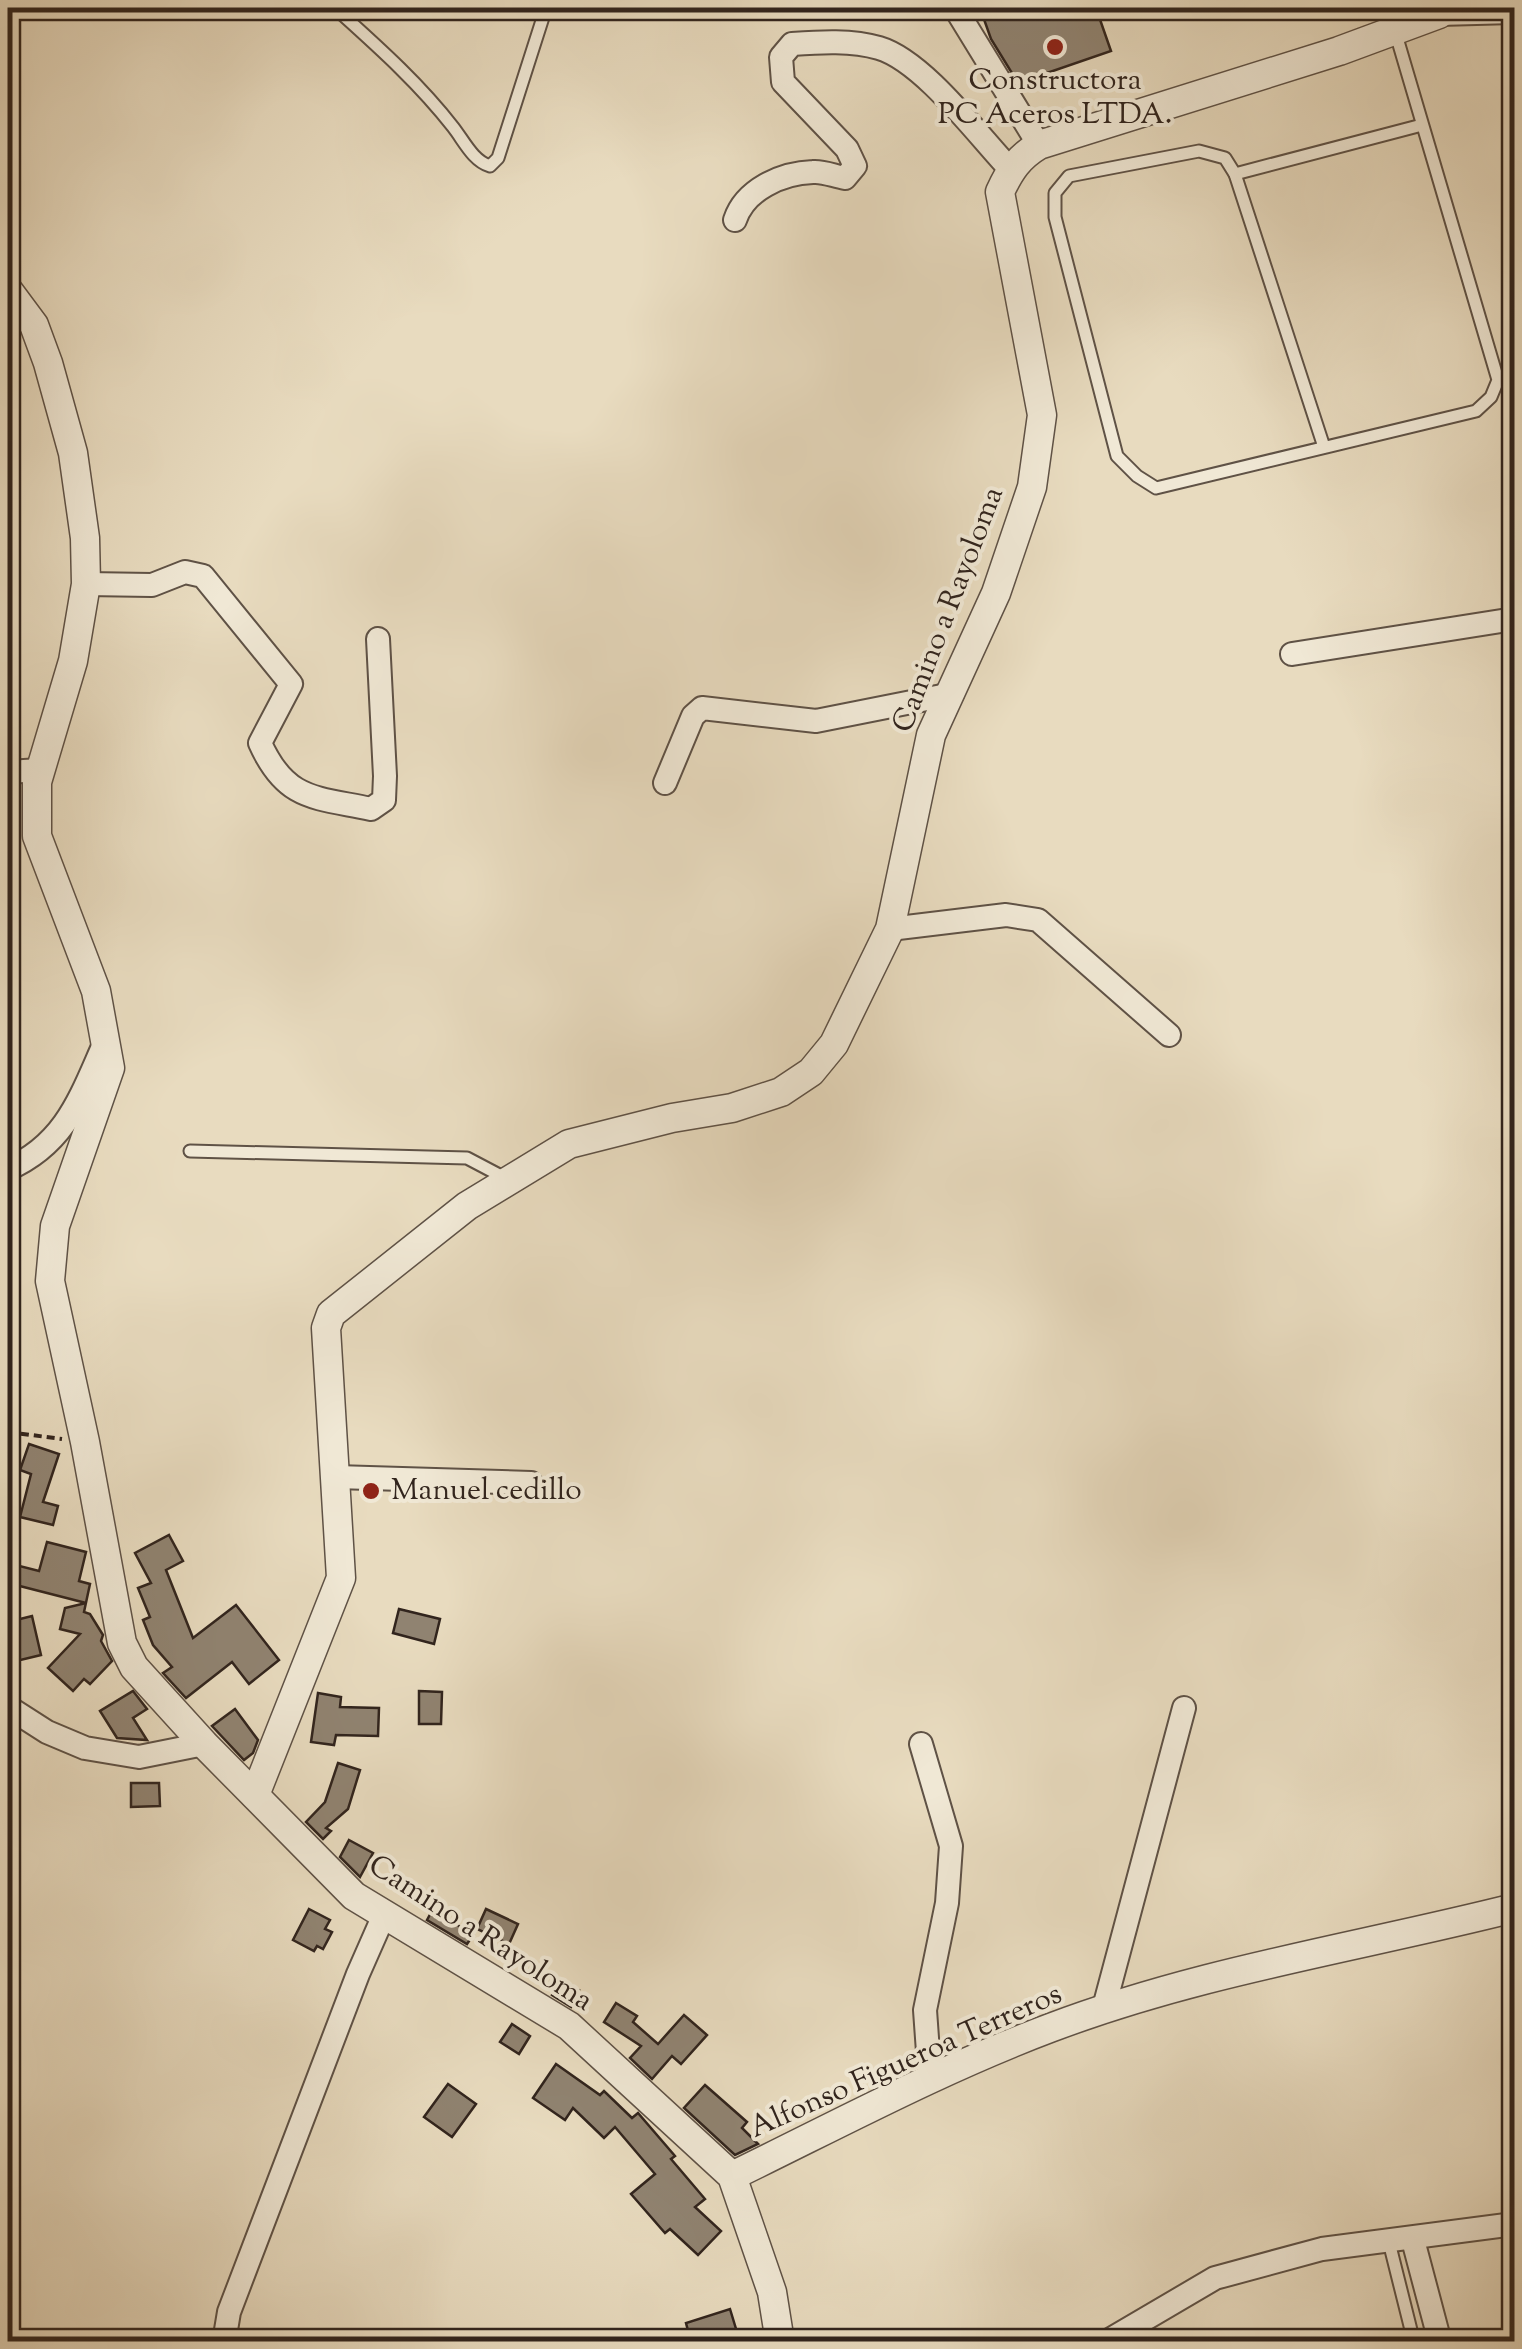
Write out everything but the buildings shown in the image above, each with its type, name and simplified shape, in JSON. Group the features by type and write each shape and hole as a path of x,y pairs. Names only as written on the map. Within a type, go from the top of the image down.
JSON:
{"street":[{"path":"954,8 1039,145"},
{"path":"736,220 741,204 781,178 815,171 844,178 855,166 847,150 784,82 781,57 792,44 831,42 878,48 912,63 1010,170 1022,155 1039,145 1395,31 1443,11 1514,12"},
{"name":"Camino a Rayoloma","path":"780,2342 772,2292 732,2176 569,2026 354,1896 255,1795 341,1578 326,1328 331,1314 467,1206 568,1144 672,1118 732,1108 781,1092 811,1072 834,1044 890,929 931,735 996,594 1032,487 1042,414 1000,192 1010,170"},
{"path":"8,290 34,325 48,363 82,503 86,584 73,661 40,770 35,811 37,836 96,990 110,1068 55,1226 50,1281 122,1643 134,1667 255,1795"},
{"path":"86,584 152,585 185,572 203,576 292,684 260,744 271,766 297,793 370,809 384,800 386,776 378,640"},
{"path":"1292,654 1514,619"},
{"path":"666,782 693,716 702,708 816,721 952,694"},
{"path":"8,772 40,770"},
{"path":"890,929 1006,915 1038,920 1168,1035"},
{"path":"8,1169 48,1144 69,1120 106,1040"},
{"path":"336,1477 531,1483"},
{"path":"8,1707 47,1732 86,1748 138,1757 204,1744"},
{"path":"1103,2011 1184,1708"},
{"path":"921,1744 951,1846 947,1903 924,2010 930,2080"},
{"name":"Alfonso Figueroa Terreros","path":"732,2176 930,2080 1051,2027 1242,1968 1430,1930 1514,1908"},
{"path":"224,2342 229,2312 384,1915"},
{"path":"1106,2342 1215,2278 1322,2250 1514,2224"},
{"path":"1413,2240 1440,2342"}],"lane":[{"path":"335,8 437,109 480,163 490,166 498,158 546,8"},
{"path":"1324,447 1235,174 1225,158 1199,151 1069,176 1056,194 1055,217 1117,456 1156,488 1476,411 1491,397 1498,380 1395,31"},
{"path":"1235,174 1422,125"},
{"path":"190,1151 467,1158 509,1180"},
{"path":"1389,2242 1414,2342"}],"path":[{"path":"8,1432 85,1442"}],"place":[{"name":"Constructora PC Aceros LTDA.","path":"1055,47"},
{"name":"Manuel cedillo","path":"371,1491"}]}
